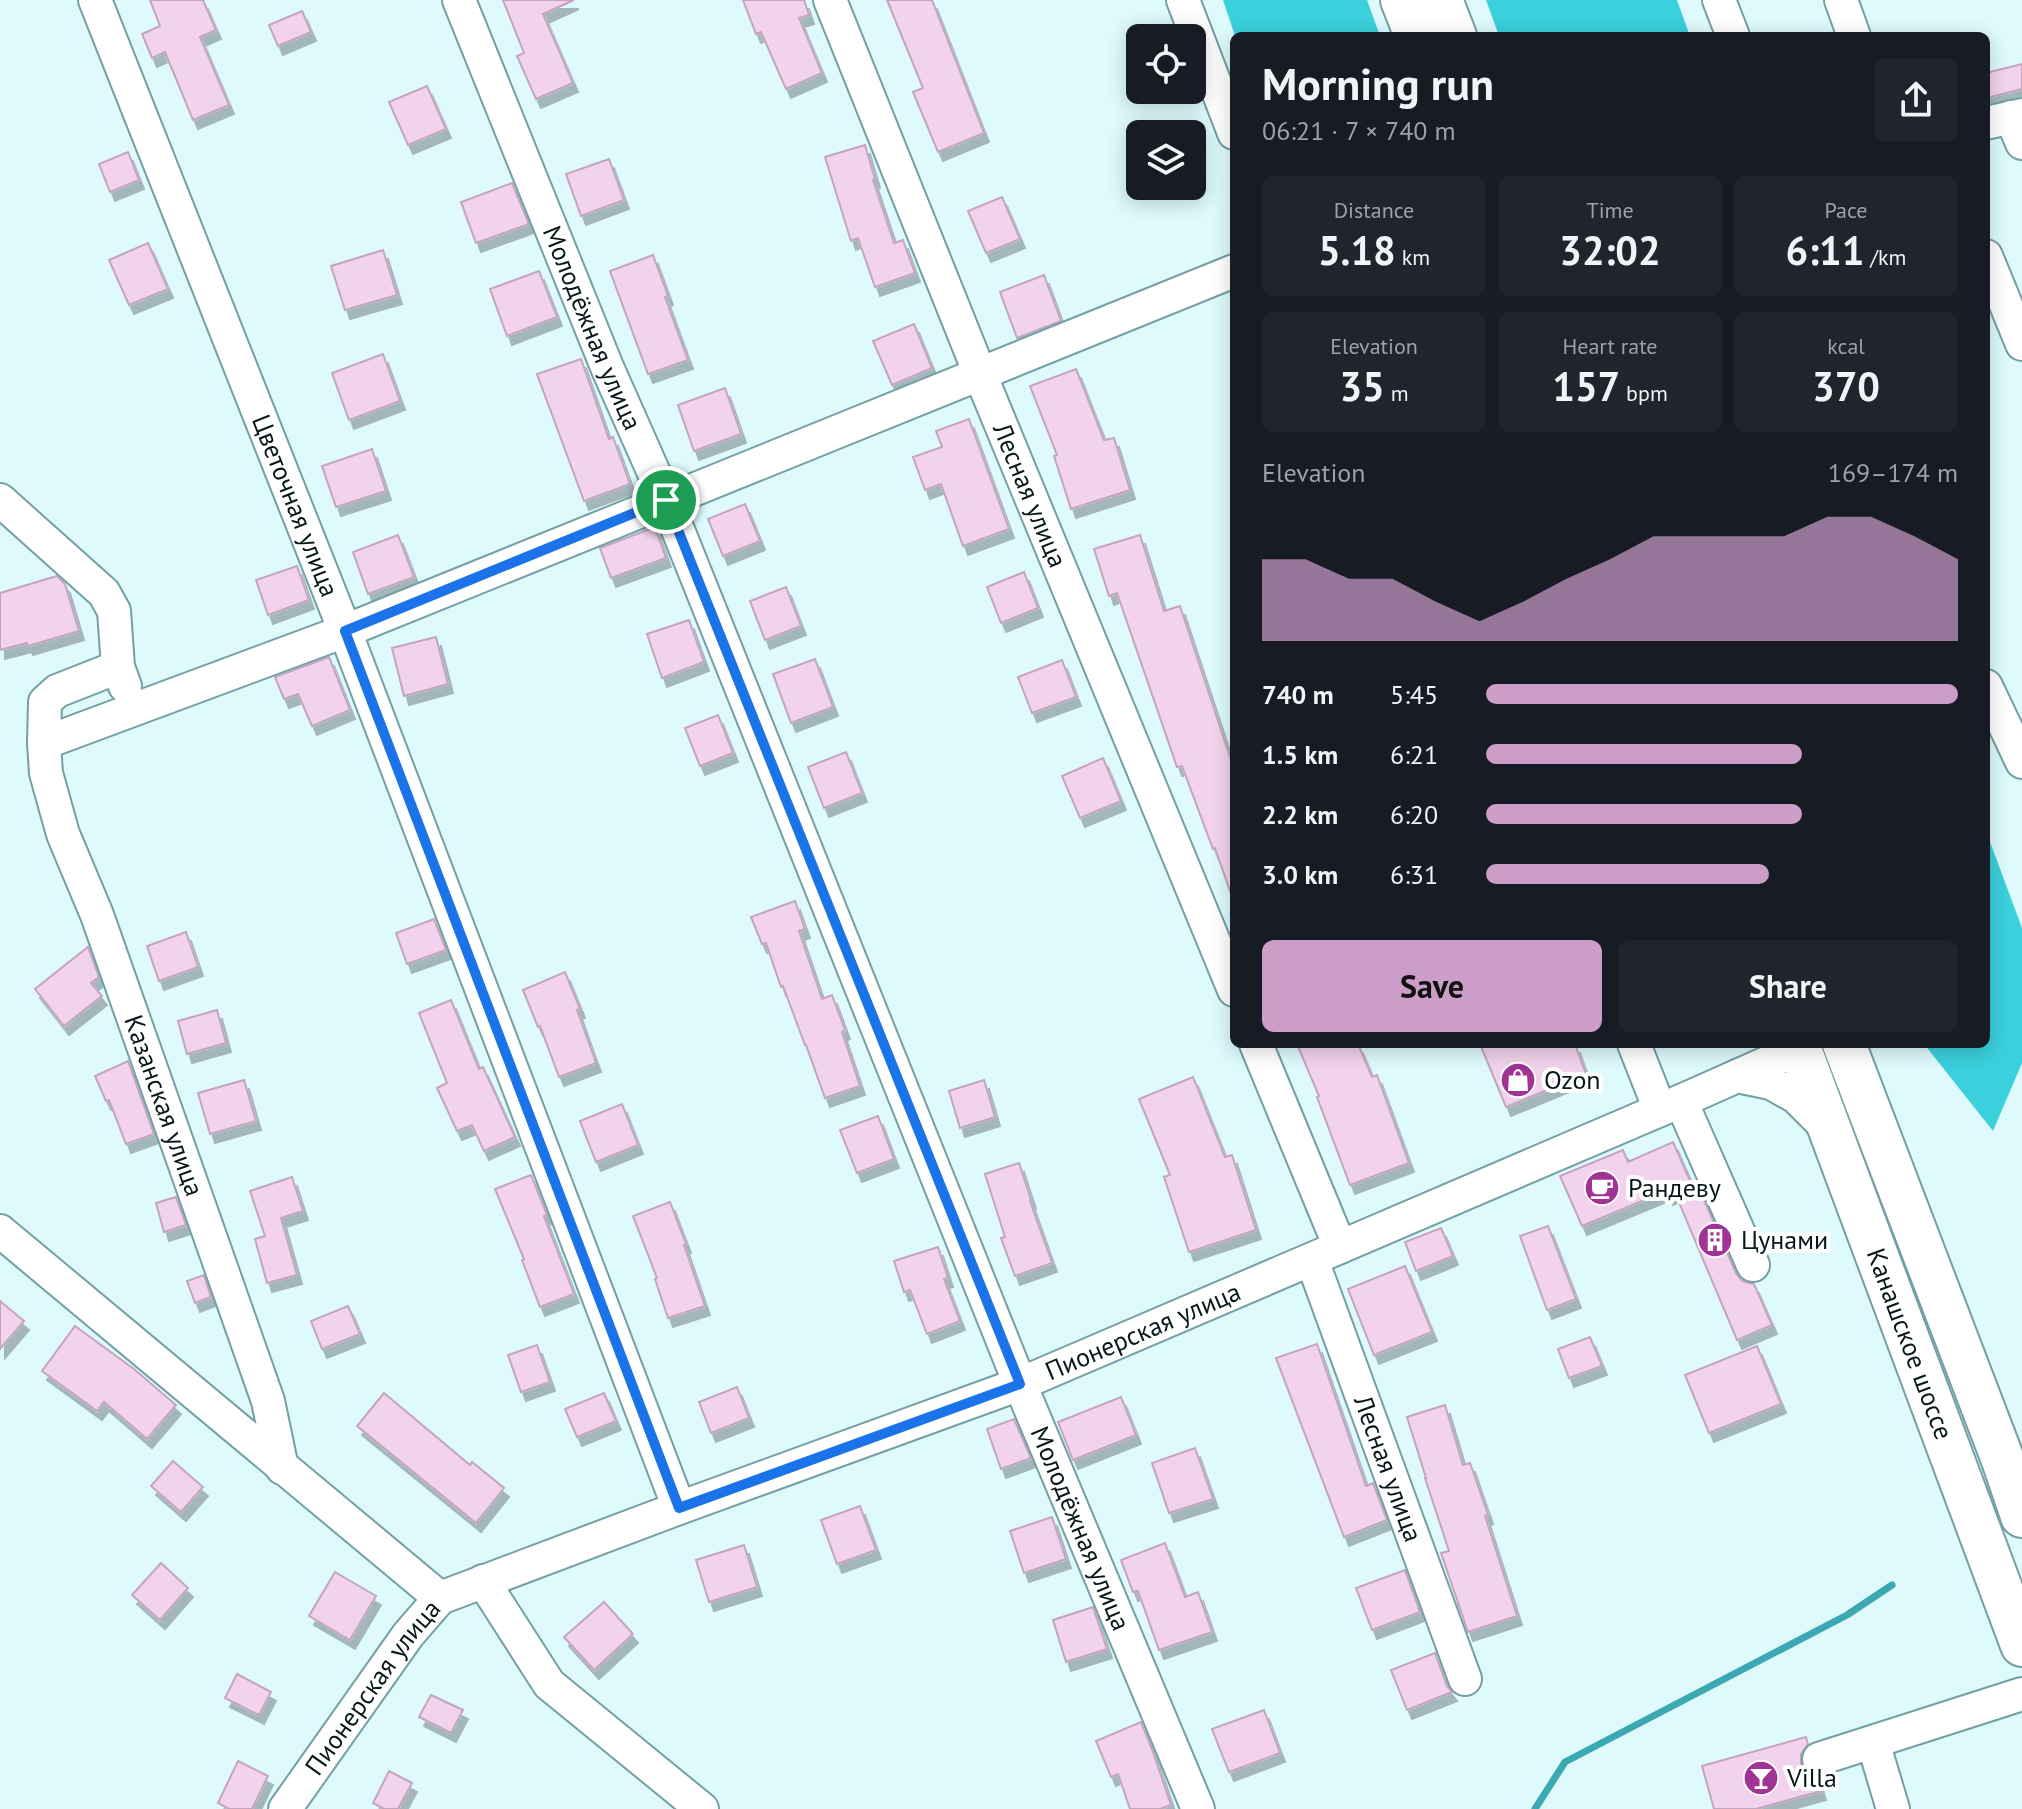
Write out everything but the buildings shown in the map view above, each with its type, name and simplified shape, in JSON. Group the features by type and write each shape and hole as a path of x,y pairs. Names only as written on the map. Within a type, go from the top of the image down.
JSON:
{"main road":[{"path":"1402,0 1414,32"},
{"path":"1441,0 1453,32"},
{"name":"Канашское шоссе","path":"1794,1048 1832,1133 2022,1645"},
{"name":"Канашское шоссе","path":"1846,1048 2022,1516"}],"street":[{"name":"Цветочная улица","path":"95,0 345,631 679,1508"},
{"name":"Молодёжная улица","path":"459,0 607,367 666,500 1020,1384 1198,1809"},
{"name":"Лесная улица","path":"830,0 980,374 1230,980"},
{"path":"1183,0 1230,123"},
{"path":"1719,0 1731,32"},
{"path":"1841,0 1853,32"},
{"path":"1990,266 2022,344"},
{"path":"44,743 345,631 1230,273"},
{"path":"0,500 104,593 114,611 118,667 133,709"},
{"name":"Казанская улица","path":"118,667 57,691 45,702 46,773 63,834 97,915 268,1401 282,1468"},
{"path":"1990,694 2022,762"},
{"name":"Лесная улица","path":"1257,1048 1465,1679"},
{"path":"1636,1048 1671,1105 1753,1265"},
{"name":"Пионерская улица","path":"285,1809 408,1635 440,1598 1020,1384 1671,1105 1737,1076 1788,1048"},
{"path":"1737,1076 1771,1083 1796,1097 1832,1133"},
{"path":"0,1231 440,1598"},
{"path":"483,1581 549,1684 702,1809"},
{"path":"1819,1759 2022,1694"},
{"path":"1873,1742 1893,1809"}],"shaded area":[{"path":"1223,0 1367,0 1379,32 1234,32"},
{"path":"1486,0 1677,0 1689,32 1498,32"},
{"path":"1990,842 2022,928 2022,1063 1993,1131 1927,1048 1990,1048"}],"waterway":[{"path":"1535,1809 1565,1762 1847,1615 1892,1585"}],"place":[{"name":"Ozon","path":"1518,1080"},
{"name":"Рандеву","path":"1602,1188"},
{"name":"Цунами","path":"1715,1240"},
{"name":"Villa","path":"1761,1778"}],"route":[{"path":"666,500 1020,1384 679,1508 345,631 666,500"}]}
